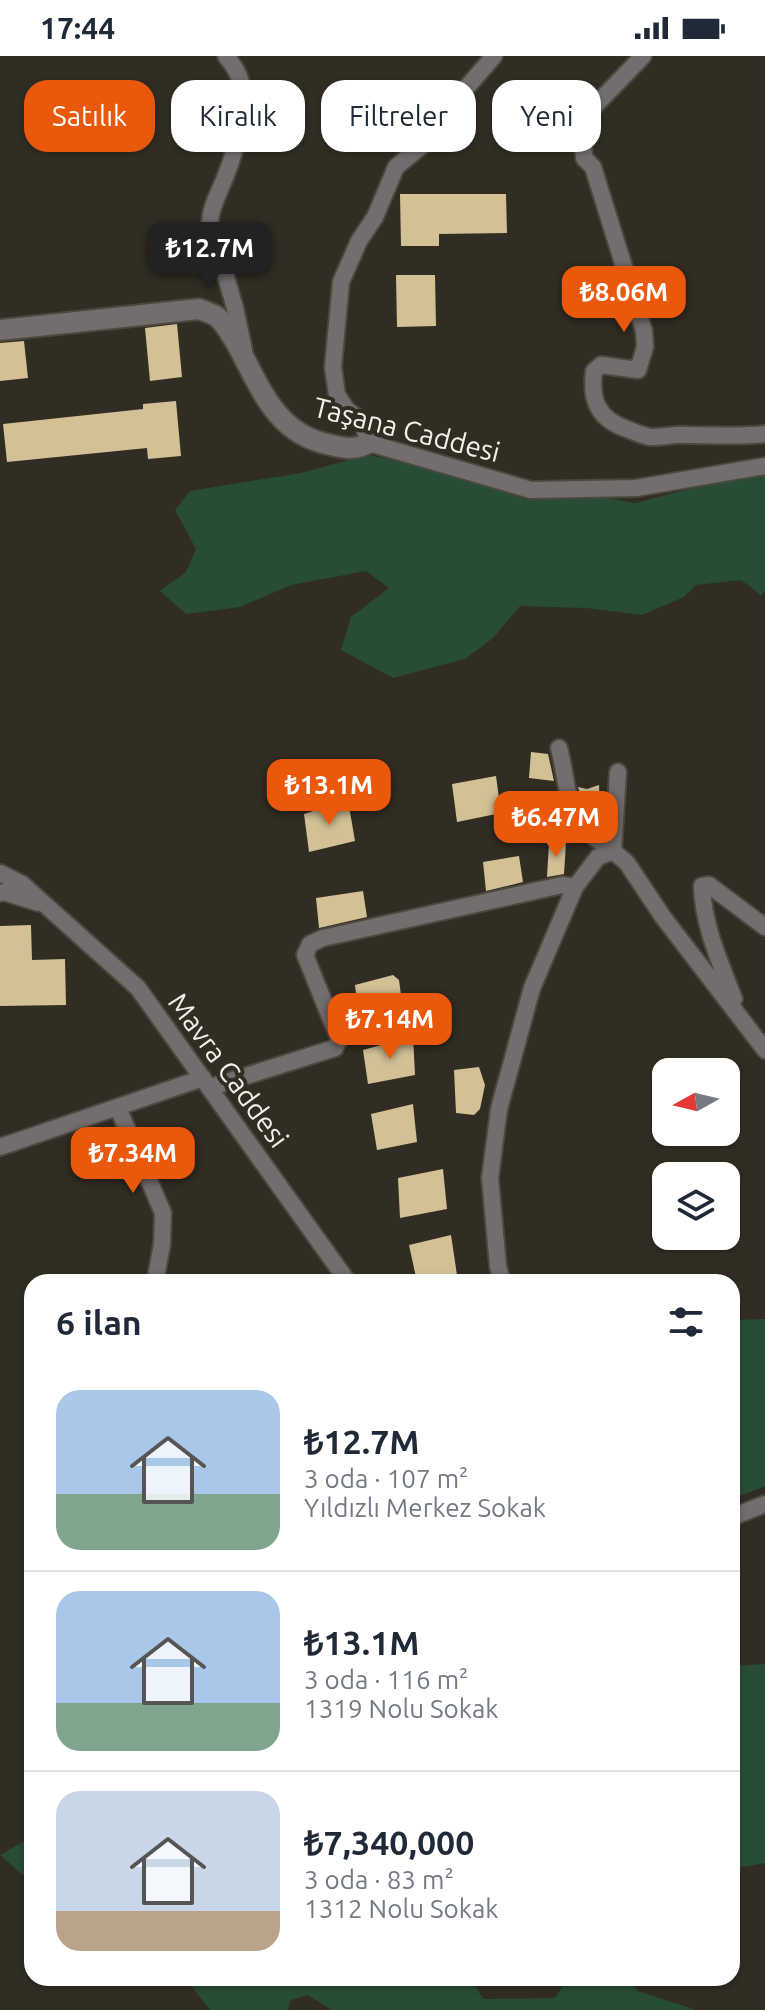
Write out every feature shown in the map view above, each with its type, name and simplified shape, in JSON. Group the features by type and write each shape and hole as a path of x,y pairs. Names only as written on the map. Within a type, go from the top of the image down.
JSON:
{"street":[{"path":"226,56 242,85 242,106 232,162 211,209 210,222 247,363"},
{"path":"369,443 362,421 347,410 337,395 333,367 341,282 359,241 375,217 396,167 437,133 461,94 494,56"},
{"path":"643,56 587,114 582,126 584,158 593,167 644,331 645,347 638,370 601,365 594,371 591,386 594,401 599,412 613,424 649,437 765,434"},
{"name":"Taşana Caddesi","path":"0,330 199,309 216,316 247,363 269,405 285,425 317,442 348,449 369,443 531,490 636,488 765,466"},
{"path":"559,748 569,794 585,830 598,837 627,863 663,917 765,1050"},
{"path":"613,851 618,772"},
{"path":"500,1274 490,1178 499,1109 532,988 575,887 598,857 613,851"},
{"name":"Mavra Caddesi","path":"0,873 22,884 138,988 342,1274"},
{"path":"0,1147 118,1108 335,1048 339,1039 305,955 310,944 323,938 562,885 575,887"},
{"path":"740,1015 711,937 702,886 709,885 765,927"},
{"name":"Mavra Caddesi","path":"0,893 27,898 48,907"},
{"path":"118,1108 163,1213 156,1274"},
{"path":"740,1514 765,1504"}],"green space":[{"path":"367,455 635,503 765,469 765,591 761,595 741,580 696,585 684,597 642,615 586,608 520,606 493,638 465,659 393,678 341,650 351,617 389,588 366,571 291,585 240,607 186,614 160,591 186,572 196,549 175,510 190,491 301,473"},
{"path":"765,1319 765,1486 740,1496 740,1320"},
{"path":"765,1664 765,1863 740,1868 740,1666"},
{"path":"24,1841 24,1876 0,1855"},
{"path":"191,1986 476,1986 483,1999 555,1998 562,1986 635,1986 638,1991 696,2010 332,2010 308,1995 290,2000 288,2010 210,2010"}],"building":[{"path":"400,194 506,194 507,233 439,234 439,246 401,246"},
{"path":"396,275 435,275 436,326 397,327"},
{"path":"177,324 182,377 150,381 145,328"},
{"path":"24,341 28,378 0,381 0,343"},
{"path":"176,401 181,456 148,459 147,448 7,462 3,424 143,409 143,404"},
{"path":"531,752 548,754 554,781 529,778"},
{"path":"496,776 501,813 457,822 452,784"},
{"path":"599,785 600,806 585,810 578,787 587,789"},
{"path":"348,800 355,841 309,852 304,814"},
{"path":"566,842 564,874 547,877 549,843"},
{"path":"519,856 523,882 486,891 483,862"},
{"path":"363,891 367,917 319,928 316,898"},
{"path":"31,925 32,960 65,959 66,1005 0,1006 0,926"},
{"path":"393,975 399,980 402,1003 398,1013 359,1019 355,985"},
{"path":"413,1036 415,1075 368,1084 363,1050"},
{"path":"479,1067 485,1085 480,1109 474,1115 456,1113 454,1070"},
{"path":"413,1104 417,1142 377,1150 371,1114"},
{"path":"443,1169 447,1209 400,1218 398,1178"},
{"path":"451,1235 457,1274 415,1274 409,1245"}]}
